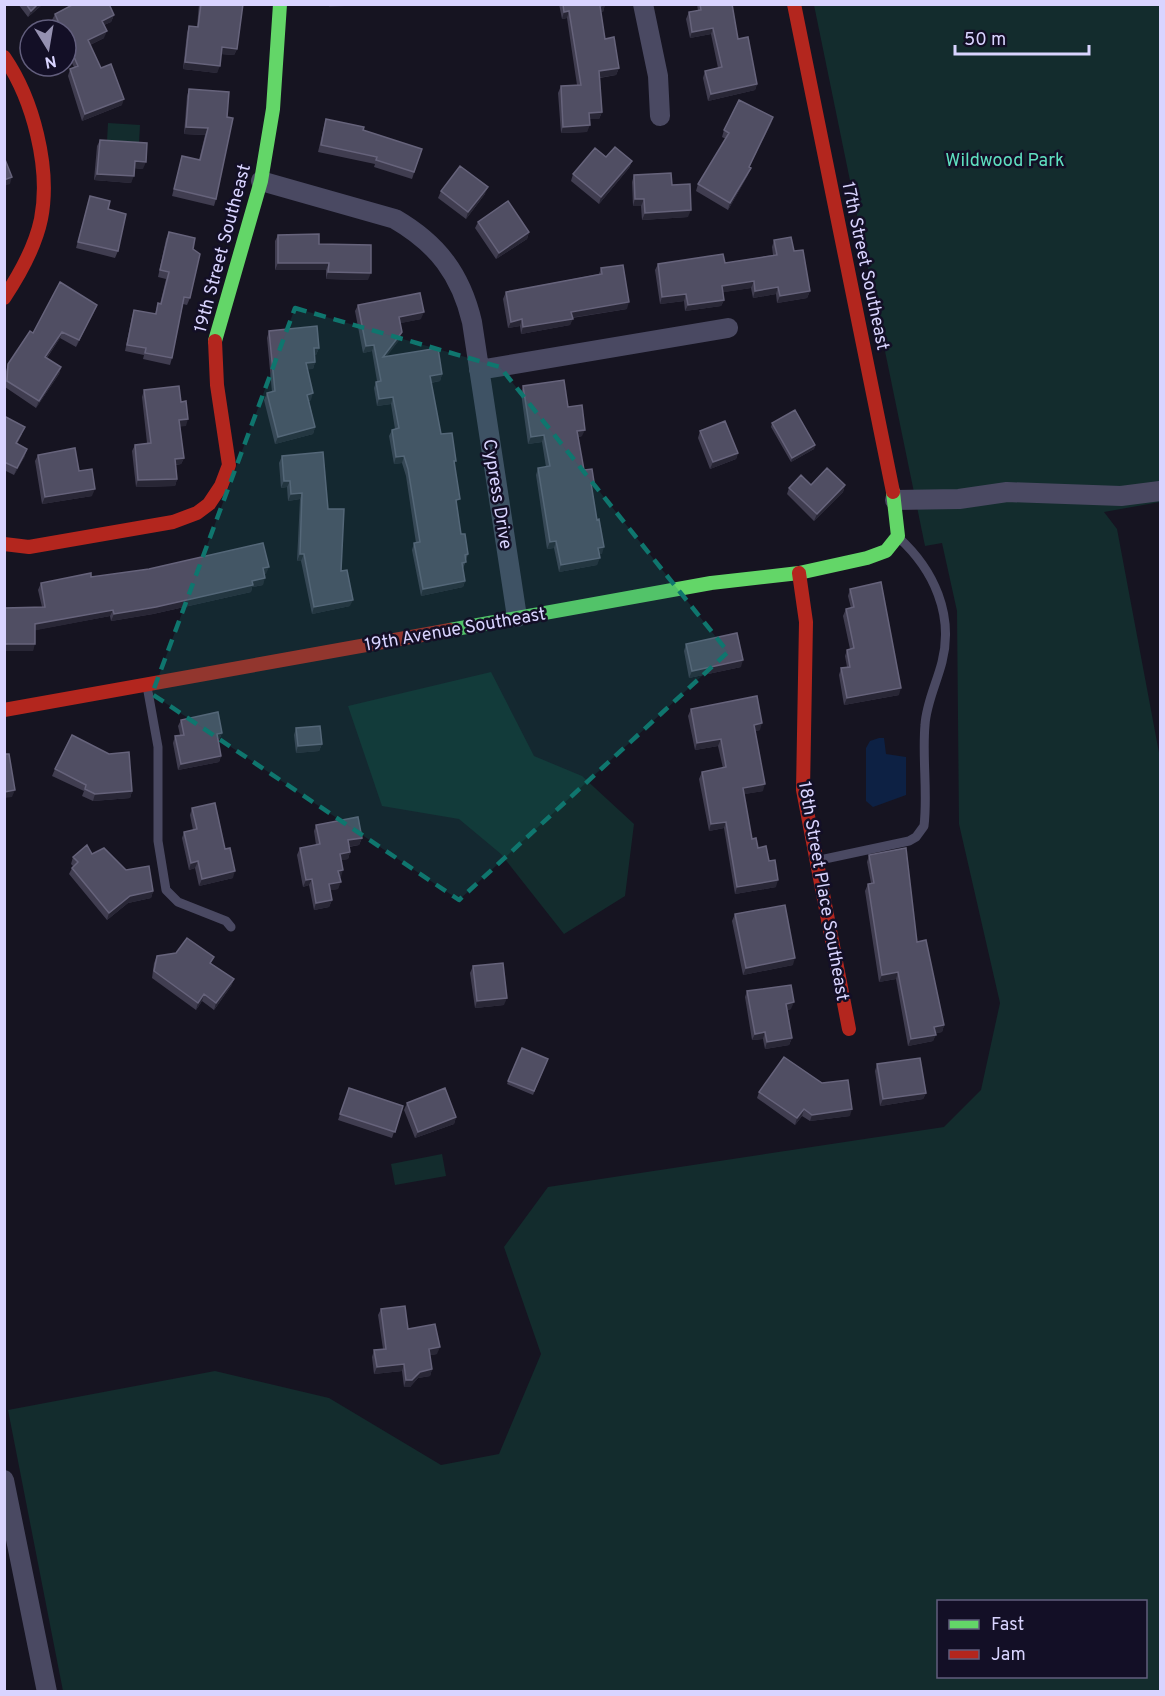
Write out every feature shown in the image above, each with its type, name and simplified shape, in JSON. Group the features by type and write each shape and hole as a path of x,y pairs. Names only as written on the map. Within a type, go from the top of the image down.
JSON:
{"street":[{"name":"19th Street Southeast","path":"4,544 29,547 173,522 197,513 214,497 225,478 229,454 217,385 214,346 261,181 273,109 280,4"},
{"path":"643,4 658,76 660,116"},
{"name":"17th Street Southeast","path":"794,4 895,500 898,536"},
{"path":"4,57 17,74 34,113 43,195 41,219 33,245 24,267 4,298"},
{"name":"Cypress Drive","path":"261,181 395,219 414,230 440,252 454,272 467,302 517,617"},
{"path":"479,370 728,328"},
{"path":"895,500 959,499 1007,492 1121,496 1161,491"},
{"name":"19th Avenue Southeast","path":"4,710 297,656 382,644 517,617 711,583 799,573 867,558 886,550 898,536"},
{"name":"18th Street Place Southeast","path":"799,573 806,622 803,790 849,1029"},
{"path":"4,1480 47,1692"}],"lane":[{"path":"816,861 909,840 916,837 924,826 925,724 942,661 946,629 941,602 930,574 918,555 898,536"},
{"path":"147,684 158,747 158,842 166,890 178,902 226,921 231,927"}],"highlighted area":[{"path":"295,308 500,367 728,652 459,900 152,694"}],"green space":[{"name":"Wildwood Park","path":"814,5 1160,5 1160,502 1104,512 1117,529 1160,758 1160,1691 63,1691 8,1410 215,1371 329,1398 441,1465 499,1454 541,1354 504,1247 548,1187 944,1127 981,1090 1000,1003 959,824 957,611 942,543 925,546"},
{"path":"108,123 140,125 139,143 107,141"},
{"path":"491,672 534,756 582,776 634,824 625,896 564,934 501,854 459,819 382,806 348,706"},
{"path":"442,1154 446,1176 395,1185 391,1164"}],"water":[{"path":"884,738 886,754 906,757 906,795 873,807 866,801 866,748 870,741"}],"building":[{"path":"26,4 38,4 31,11"},
{"path":"74,4 109,4 114,15 102,21 107,31 88,40 101,68 111,64 124,99 85,114 73,78 78,78 78,18 57,18 55,14"},
{"path":"201,4 243,4 237,49 222,47 220,66 185,62 189,26 198,27"},
{"path":"563,4 605,4 600,6 605,39 614,37 619,68 599,71 602,112 589,113 590,125 563,127 561,86 581,85 569,11 564,12"},
{"path":"700,4 732,4 738,39 748,37 757,84 711,94 705,71 722,67 713,28 692,32 689,12 701,10"},
{"path":"189,89 229,92 227,117 233,118 216,199 174,189 182,156 200,160 208,128 186,127"},
{"path":"739,100 773,117 749,167 751,168 730,203 698,184 729,133 724,130"},
{"path":"326,119 364,127 363,130 422,149 414,172 376,160 377,157 321,145"},
{"path":"100,140 147,143 146,162 135,161 134,176 97,174"},
{"path":"615,147 632,161 601,197 573,174 595,148 606,157"},
{"path":"4,157 12,177 4,180"},
{"path":"460,166 488,187 468,212 441,191"},
{"path":"671,173 672,185 690,184 691,210 645,213 644,199 635,199 634,175"},
{"path":"90,196 110,201 108,209 126,214 118,251 78,242"},
{"path":"508,201 529,232 499,253 478,222"},
{"path":"169,232 195,238 193,249 200,254 190,298 184,297 172,358 145,353 146,348 127,345 134,310 156,314 158,303 161,304 169,272 160,270"},
{"path":"319,234 319,244 371,245 371,273 328,272 329,263 278,263 278,235"},
{"path":"791,237 794,251 803,250 810,291 780,296 778,287 755,291 754,281 722,286 724,300 688,305 686,294 662,297 658,264 723,254 725,263 777,255 774,240"},
{"path":"623,265 629,302 571,312 573,319 523,327 522,319 511,322 506,292 602,274 601,268"},
{"path":"60,282 97,305 79,340 62,332 45,357 61,367 39,401 7,381 8,364 30,331 33,333"},
{"path":"420,293 424,312 399,317 402,332 383,357 438,348 442,374 430,376 441,434 452,433 460,499 456,500 461,534 465,534 468,554 465,555 466,562 462,563 465,581 423,589 414,543 420,542 408,469 404,456 396,457 392,430 399,428 393,397 379,399 376,382 381,381 374,345 366,346 358,305"},
{"path":"317,326 319,348 314,348 315,362 306,363 313,393 307,395 315,427 278,437 267,393 275,391 269,331"},
{"path":"564,380 568,407 582,405 585,430 577,431 584,470 592,469 594,482 591,483 604,547 598,548 600,558 561,565 556,541 550,542 538,468 550,466 544,435 531,437 523,386"},
{"path":"179,386 181,402 186,401 188,419 179,420 184,458 175,459 177,479 138,480 135,445 151,443 144,390"},
{"path":"795,410 815,445 792,458 772,423"},
{"path":"4,416 25,427 16,443 27,449 17,468 4,462"},
{"path":"725,421 738,453 713,462 700,431"},
{"path":"75,448 79,471 92,469 95,489 45,497 38,455"},
{"path":"323,452 328,509 344,509 341,571 347,570 353,600 314,607 304,554 300,554 302,493 291,494 290,481 284,481 282,456"},
{"path":"827,468 845,485 817,514 789,488 801,475 811,485"},
{"path":"263,543 269,567 263,568 265,578 252,581 253,585 156,607 114,614 113,610 35,624 35,644 4,644 4,608 45,607 41,583 91,573 91,577 149,569"},
{"path":"881,582 901,688 847,698 841,668 850,667 847,650 854,648 846,609 854,607 850,589"},
{"path":"737,633 743,660 692,671 686,644"},
{"path":"757,696 762,723 754,725 765,784 743,788 752,839 756,838 758,848 766,846 769,861 775,860 778,880 737,887 726,822 711,824 702,772 726,767 721,739 697,743 691,709"},
{"path":"218,712 222,733 217,734 221,756 181,764 175,736 184,735 181,720"},
{"path":"320,726 322,744 298,746 296,728"},
{"path":"72,735 109,754 129,752 132,791 95,794 85,789 86,785 55,769"},
{"path":"4,754 9,754 15,790 4,792"},
{"path":"215,803 225,849 230,848 235,871 202,879 198,861 191,863 184,832 197,829 192,808"},
{"path":"358,817 362,838 348,840 350,852 340,854 343,870 338,871 341,882 329,884 332,900 316,903 312,879 306,880 300,848 320,844 316,825"},
{"path":"87,845 92,854 104,848 126,870 149,866 153,891 130,896 109,913 72,868 78,862 73,857"},
{"path":"906,848 917,942 926,940 944,1025 934,1027 936,1035 911,1039 898,972 882,975 868,884 874,883 869,855"},
{"path":"785,905 795,958 746,968 735,914"},
{"path":"187,938 214,957 210,963 234,979 216,1003 204,994 198,1003 154,971 157,956 176,953"},
{"path":"503,963 507,998 477,1001 473,966"},
{"path":"791,985 794,1002 786,1004 792,1038 767,1042 765,1032 755,1034 747,991"},
{"path":"522,1048 548,1059 534,1091 508,1081"},
{"path":"784,1057 822,1083 848,1080 852,1109 812,1115 804,1109 797,1118 759,1092"},
{"path":"920,1058 926,1093 883,1099 877,1064"},
{"path":"349,1088 403,1106 395,1132 340,1114"},
{"path":"445,1088 456,1117 418,1132 407,1103"},
{"path":"405,1306 408,1329 435,1324 440,1347 429,1349 432,1369 420,1372 412,1380 406,1380 404,1364 377,1367 374,1350 386,1349 381,1309"}],"traffic: fast":[{"path":"215,341 261,181 273,109 280,4"},
{"path":"450,630 711,583 799,573 867,558 886,551 898,536 893,492"}],"traffic: jam":[{"path":"794,4 893,492"},
{"path":"4,57 31,113 44,178 41,219 35,240 4,298"},
{"path":"4,544 29,547 173,522 197,513 209,504 221,486 229,465 217,385 215,341"},
{"path":"799,573 806,622 803,790 849,1029"},
{"path":"4,710 450,630"}]}
